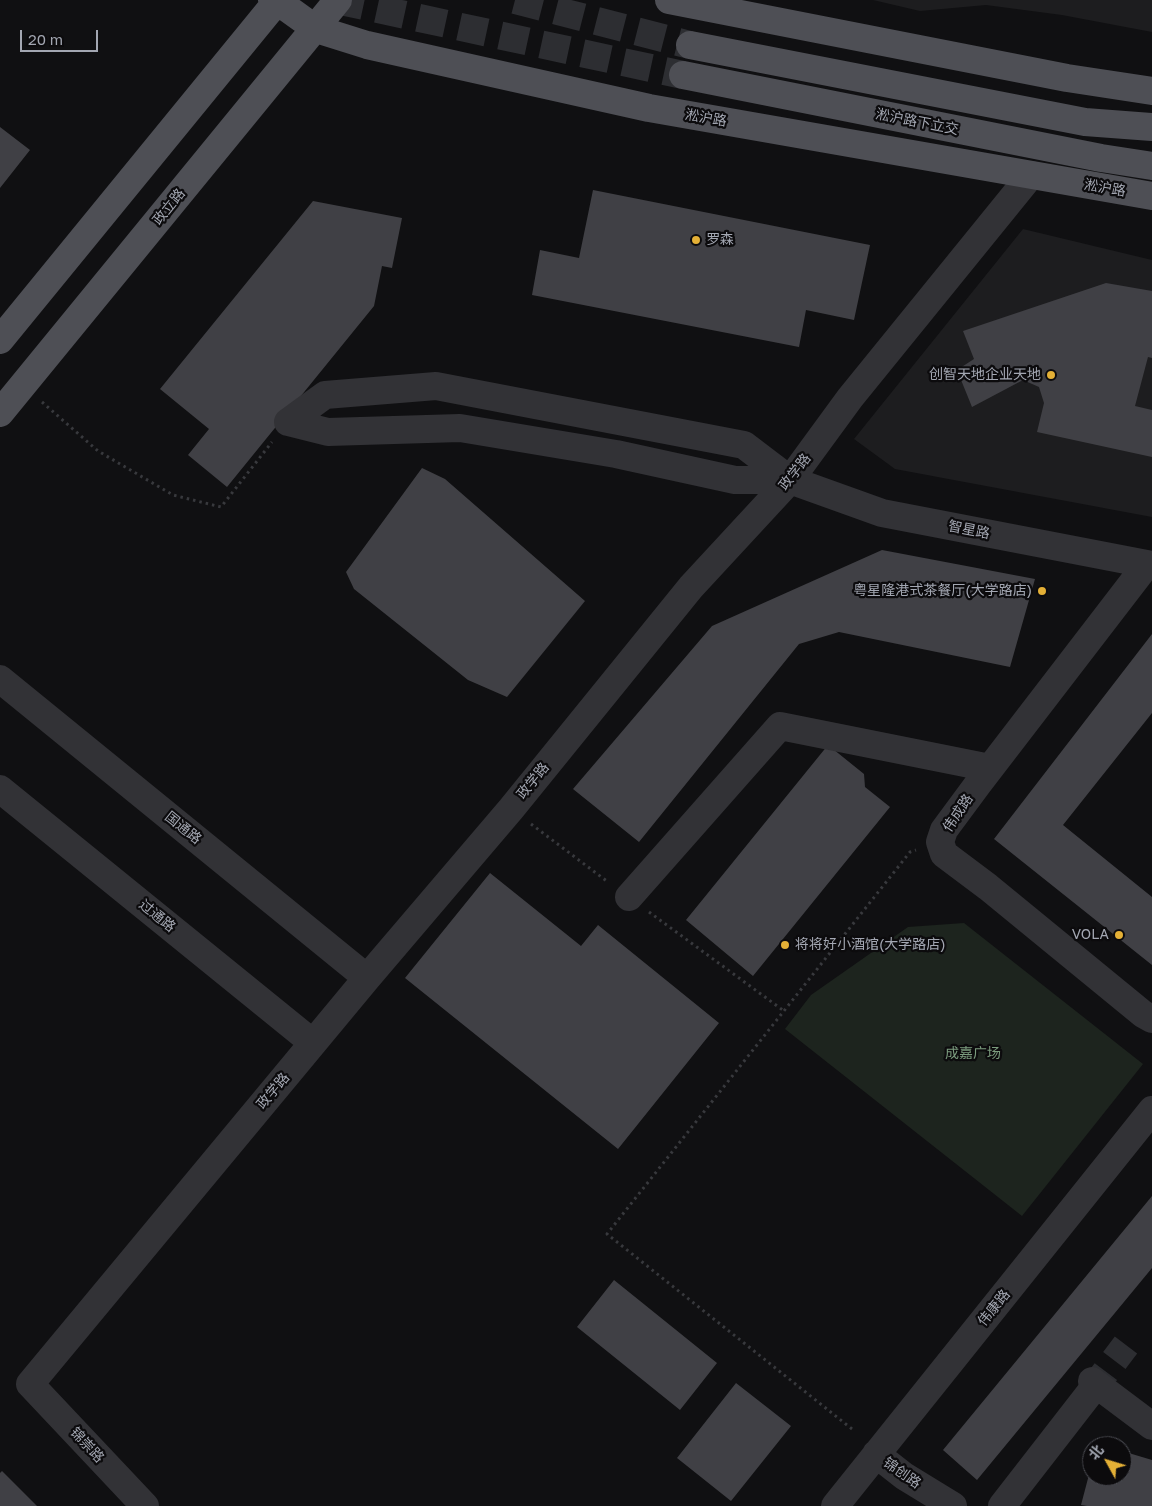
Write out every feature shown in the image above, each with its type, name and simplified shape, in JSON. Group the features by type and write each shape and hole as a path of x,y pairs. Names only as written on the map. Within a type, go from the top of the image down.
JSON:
{"main road":[{"name":"淞沪路","path":"276,0 316,29 367,45 649,108 1152,196"},
{"path":"0,340 276,0"},
{"name":"政立路","path":"0,413 338,0"},
{"path":"669,0 1067,78 1152,91"},
{"path":"690,44 1085,122 1152,127"},
{"name":"淞沪路下立交","path":"682,76 1101,158 1152,166"}],"street":[{"name":"政学路","path":"30,1384 510,809 691,588 790,480 850,398 1031,175"},
{"path":"288,422 325,395 436,386 744,445 790,480"},
{"path":"288,422 328,432 460,428 616,454 735,480 790,480"},
{"name":"智星路","path":"790,480 882,513 1150,565"},
{"name":"伟成路","path":"1150,565 990,768 944,830 940,842 944,854 988,887 1152,1020"},
{"name":"国通路","path":"0,679 367,978"},
{"path":"629,897 780,726 990,768"},
{"name":"过通路","path":"0,788 313,1043"},
{"name":"伟康路","path":"834,1506 1152,1110"},
{"name":"锦崇路","path":"30,1384 145,1506"},
{"path":"1002,1506 1090,1387 1152,1426"},
{"name":"锦创路","path":"876,1454 904,1476 953,1506"}],"path":[{"path":"23,385 98,451 173,495 221,507 288,422"},
{"path":"852,1429 607,1234 910,852 940,842"}],"shaded area":[{"path":"873,0 1152,0 1152,32 1062,15 986,5 920,11"},
{"path":"1023,229 1152,260 1152,517 895,469 854,439"}],"green space":[{"name":"成嘉广场","path":"964,923 1143,1064 1022,1216 785,1029 811,995 908,927"}],"building":[{"path":"0,127 30,150 0,188"},
{"path":"593,190 870,245 854,320 806,310 799,347 532,295 540,250 579,258"},
{"path":"313,201 402,218 392,268 382,266 374,306 227,487 188,455 209,429 160,389"},
{"name":"创智天地企业天地","path":"1106,283 1152,291 1152,358 1148,357 1135,406 1152,410 1152,457 1037,432 1044,403 1039,387 1023,380 972,407 957,370 974,359 963,331"},
{"path":"422,468 445,479 585,601 507,697 468,680 354,589 346,572"},
{"path":"882,550 1035,579 1010,667 839,632 799,644 639,842 573,789 712,626"},
{"path":"1152,634 1152,713 1063,825 1152,897 1152,965 994,839"},
{"path":"828,745 864,774 865,787 890,807 753,976 686,920"},
{"path":"490,873 581,946 598,925 719,1023 618,1149 405,978"},
{"path":"1152,1196 1152,1268 977,1480 943,1450"},
{"path":"614,1280 717,1363 680,1410 577,1327"},
{"path":"736,1383 791,1426 731,1501 677,1458"},
{"path":"1132,1454 1152,1460 1152,1506 1081,1505 1086,1486 1132,1486"},
{"path":"2,1471 37,1506 0,1506 0,1473"}],"tunnel":[{"path":"336,0 683,75"},
{"path":"515,0 690,45"},
{"path":"1089,1394 1126,1345"}],"place":[{"name":"罗森","path":"696,240"},
{"name":"创智天地企业天地","path":"1051,375"},
{"name":"粤星隆港式茶餐厅(大学路店)","path":"1042,591"},
{"name":"VOLA","path":"1119,935"},
{"name":"将将好小酒馆(大学路店)","path":"785,945"}]}
